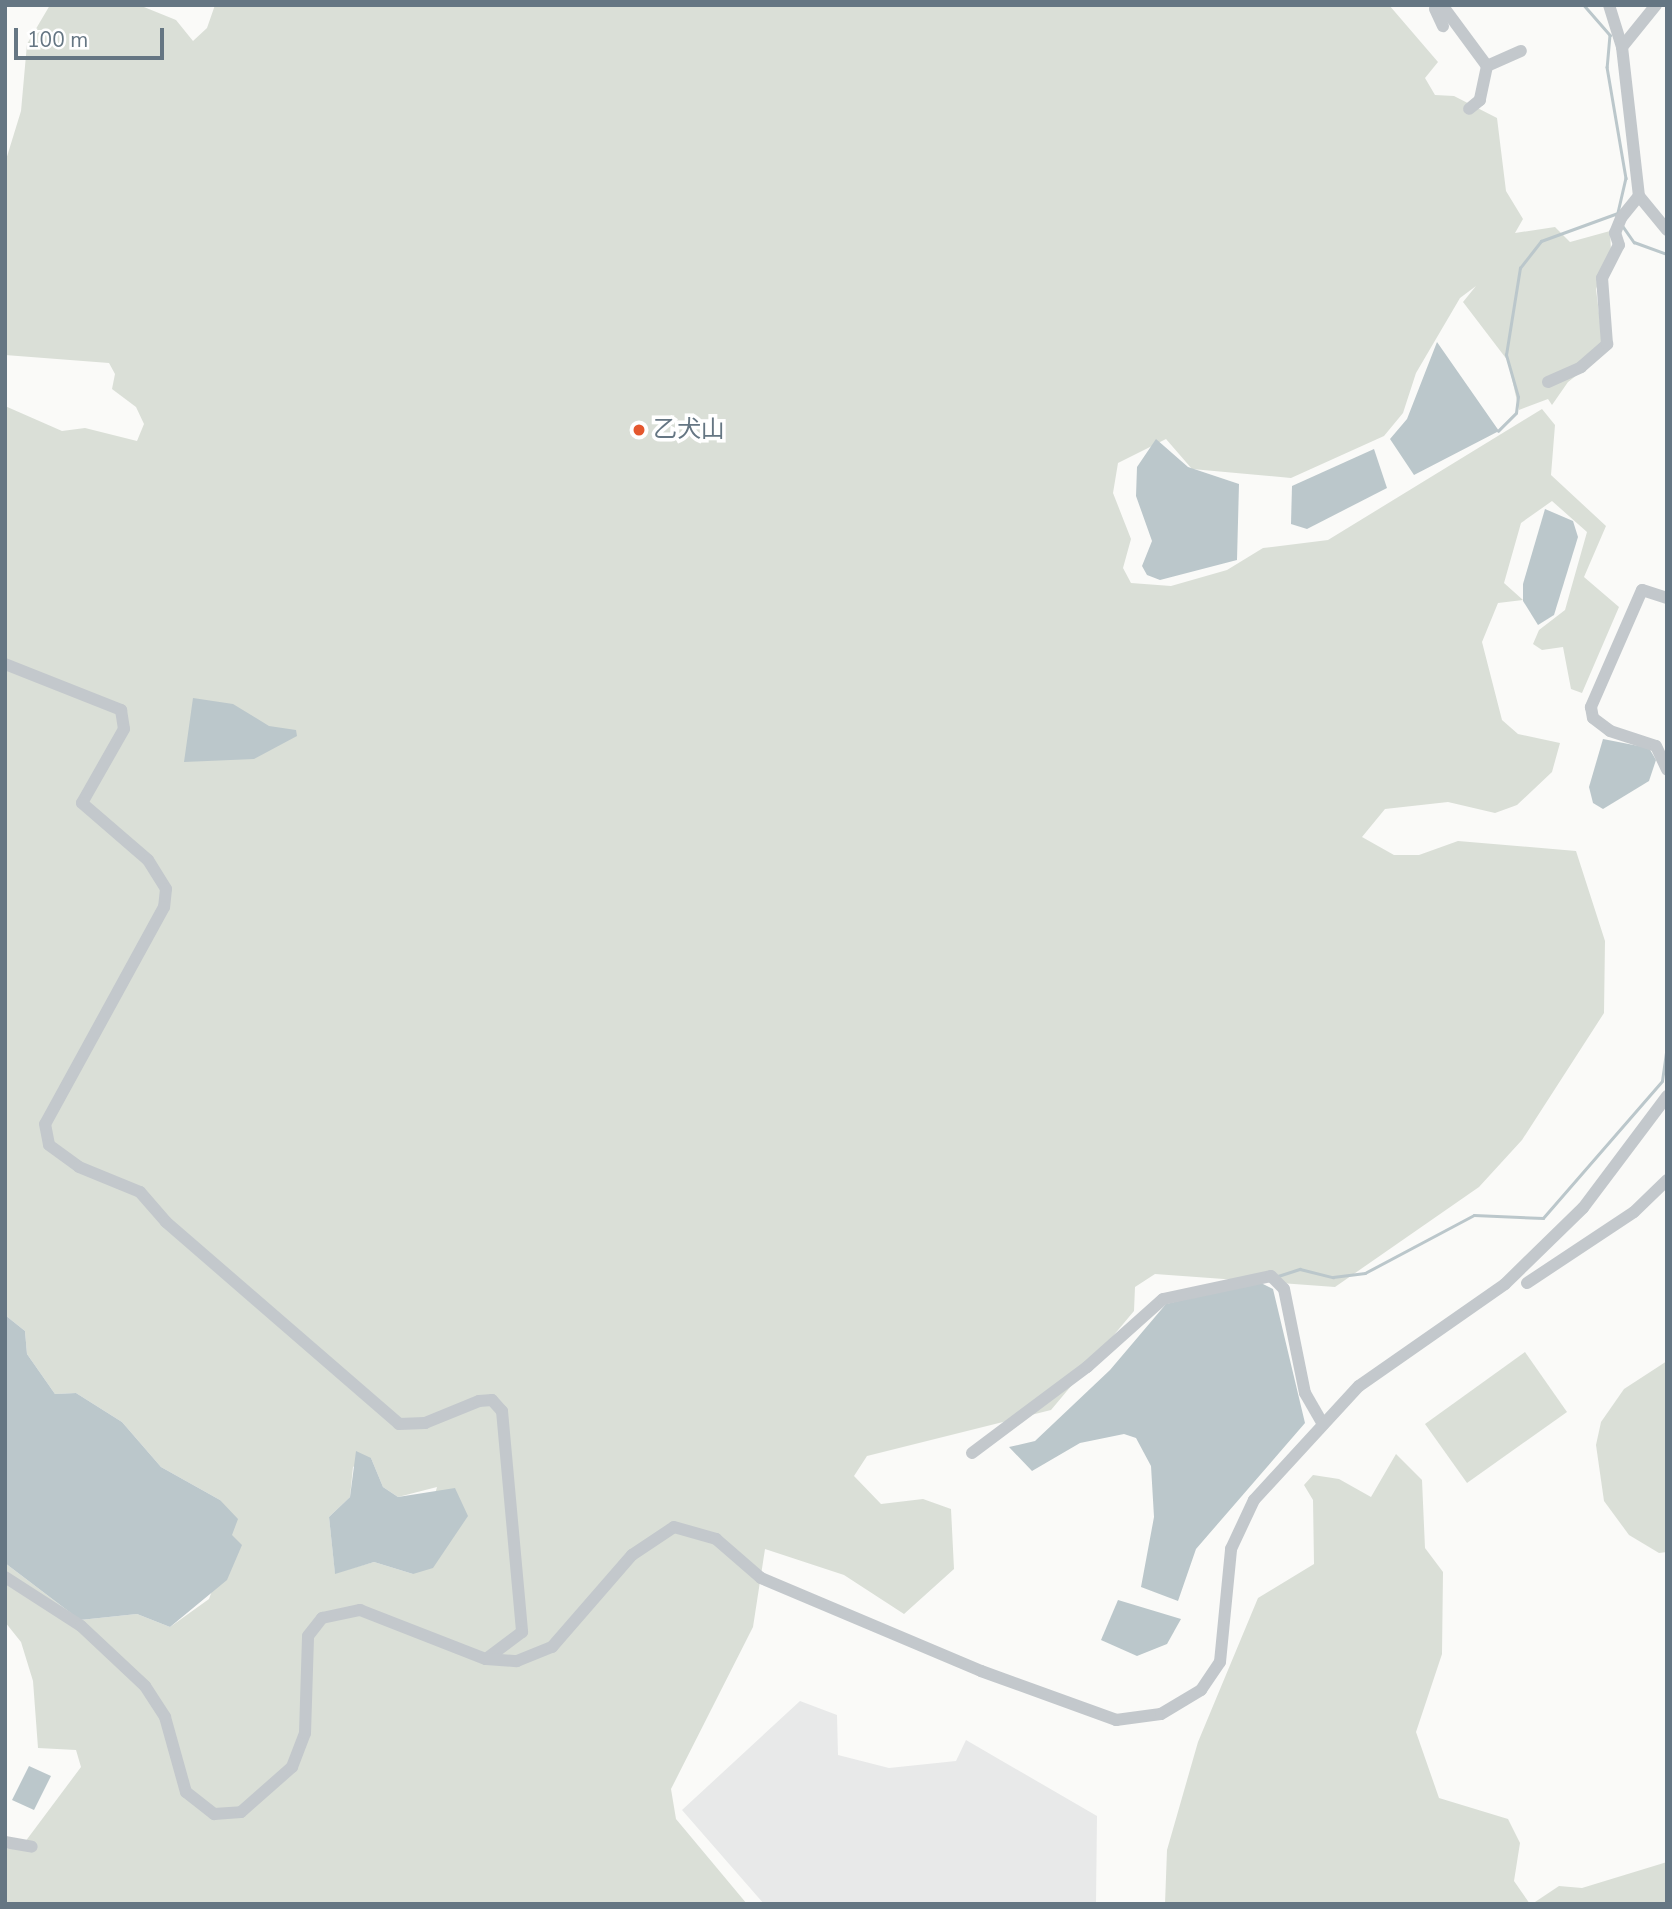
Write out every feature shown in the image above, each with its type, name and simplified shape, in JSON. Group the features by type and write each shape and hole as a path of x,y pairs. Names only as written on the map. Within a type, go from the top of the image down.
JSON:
{"street":[{"path":"1443,26 1435,9 1441,5 1488,66"},
{"path":"1609,5 1622,47 1639,196 1667,230"},
{"path":"1622,47 1656,5"},
{"path":"1488,66 1521,51"},
{"path":"1469,109 1480,100 1488,66"},
{"path":"1548,382 1581,367 1607,344 1602,278 1619,245 1621,218 1639,196"},
{"path":"1667,598 1642,590 1591,707 1593,718 1610,731 1656,746 1667,770"},
{"path":"5,664 121,710 124,729 82,803 148,860 166,889 164,907 45,1124 49,1146 79,1167 140,1192 166,1222 399,1424 425,1423 479,1401 492,1401 502,1411 522,1632 486,1659"},
{"path":"5,1577 80,1626 145,1686 165,1717 186,1792 215,1814 247,1808 292,1767 305,1733 308,1636 321,1618 360,1611 486,1659 517,1661 552,1647 647,1541 686,1527 716,1539 761,1578 927,1649 1093,1714 1146,1718 1177,1707 1213,1677 1222,1649 1231,1549 1244,1514 1359,1386 1430,1341 1519,1270 1583,1208 1667,1097"},
{"path":"1527,1283 1634,1212 1667,1180"},
{"path":"971,1453 1087,1367 1163,1299 1271,1276 1284,1289 1305,1392 1323,1424"},
{"path":"5,1842 32,1847"}],"shaded area":[{"path":"50,5 139,5 176,20 193,41 207,28 215,5 1389,5 1438,62 1425,78 1435,95 1454,96 1497,118 1506,191 1523,219 1515,233 1555,227 1570,242 1610,231 1611,251 1596,289 1604,354 1568,382 1552,405 1548,399 1519,410 1508,361 1463,302 1476,286 1460,298 1416,373 1403,413 1384,436 1291,478 1192,469 1166,439 1118,463 1113,493 1131,539 1123,568 1131,583 1171,586 1227,570 1263,548 1328,540 1542,409 1555,425 1551,475 1606,526 1584,577 1619,607 1582,693 1571,689 1563,647 1542,650 1533,644 1539,630 1565,610 1587,532 1552,501 1521,523 1504,583 1523,600 1498,603 1482,642 1502,720 1518,734 1560,743 1552,772 1517,805 1495,813 1448,802 1385,809 1362,837 1394,855 1419,855 1458,841 1576,851 1605,941 1604,1013 1522,1140 1479,1187 1335,1287 1155,1274 1135,1287 1134,1311 1051,1410 867,1456 854,1476 881,1504 923,1499 951,1509 954,1569 904,1614 844,1575 765,1549 753,1627 671,1789 676,1819 747,1904 5,1904 5,1849 22,1846 81,1767 76,1750 38,1748 33,1681 21,1642 5,1622 5,1563 80,1620 137,1614 170,1627 209,1599 232,1535 220,1500 161,1467 122,1422 76,1393 55,1394 27,1354 25,1331 5,1315 5,406 62,431 85,428 137,441 144,424 136,407 112,389 115,374 109,363 5,355 5,163 21,111 27,44","holes":["371,1458 383,1487 398,1497 437,1487 413,1574 374,1562 335,1573 329,1517 350,1497 353,1467"]},
{"path":"1437,342 1499,431 1414,475 1390,439 1407,419"},
{"path":"1156,439 1188,467 1239,484 1237,560 1160,580 1147,575 1142,566 1152,541 1136,496 1137,467"},
{"path":"1374,449 1387,488 1307,529 1291,524 1292,486"},
{"path":"1545,509 1573,521 1578,537 1554,615 1538,625 1523,601 1523,584"},
{"path":"193,698 233,704 269,726 296,730 297,736 254,759 184,762"},
{"path":"1603,739 1649,748 1656,760 1649,781 1603,809 1593,803 1589,787"},
{"path":"1259,1282 1273,1289 1305,1423 1196,1549 1178,1601 1141,1587 1154,1517 1151,1466 1136,1438 1124,1434 1080,1443 1032,1471 1009,1447 1035,1441 1110,1370 1166,1304"},
{"path":"5,1315 25,1331 27,1354 55,1394 76,1393 122,1422 161,1467 220,1500 238,1519 232,1535 242,1545 227,1580 170,1627 137,1614 80,1620 5,1563"},
{"path":"1525,1352 1567,1412 1467,1483 1425,1424"},
{"path":"1667,1361 1667,1552 1659,1553 1629,1535 1604,1501 1596,1445 1601,1422 1624,1389"},
{"path":"356,1451 371,1458 383,1487 398,1497 455,1488 468,1516 433,1568 413,1574 374,1562 335,1574 329,1517 350,1497"},
{"path":"1396,1454 1422,1480 1425,1548 1443,1572 1442,1654 1416,1732 1439,1798 1508,1819 1520,1843 1514,1881 1530,1904 1165,1904 1167,1850 1198,1742 1258,1598 1314,1564 1313,1500 1304,1485 1313,1475 1339,1479 1371,1497"},
{"path":"1118,1600 1181,1619 1167,1644 1137,1656 1101,1640"},
{"path":"800,1701 837,1715 838,1755 889,1768 956,1761 966,1740 1097,1816 1096,1904 764,1904 682,1810"},
{"path":"29,1766 51,1776 34,1810 12,1800"},
{"path":"1667,1862 1667,1904 1532,1904 1559,1886 1582,1888"}],"waterway":[{"path":"1584,5 1610,35 1607,67 1626,178 1618,212"},
{"path":"1498,431 1516,413 1518,397 1506,355 1520,268 1541,241 1618,213"},
{"path":"1622,225 1634,242 1667,254"},
{"path":"1278,1276 1300,1269 1333,1277 1365,1273 1474,1215 1543,1218 1662,1081 1667,1045"}],"place":[{"name":"乙犬山","path":"639,430"}]}
